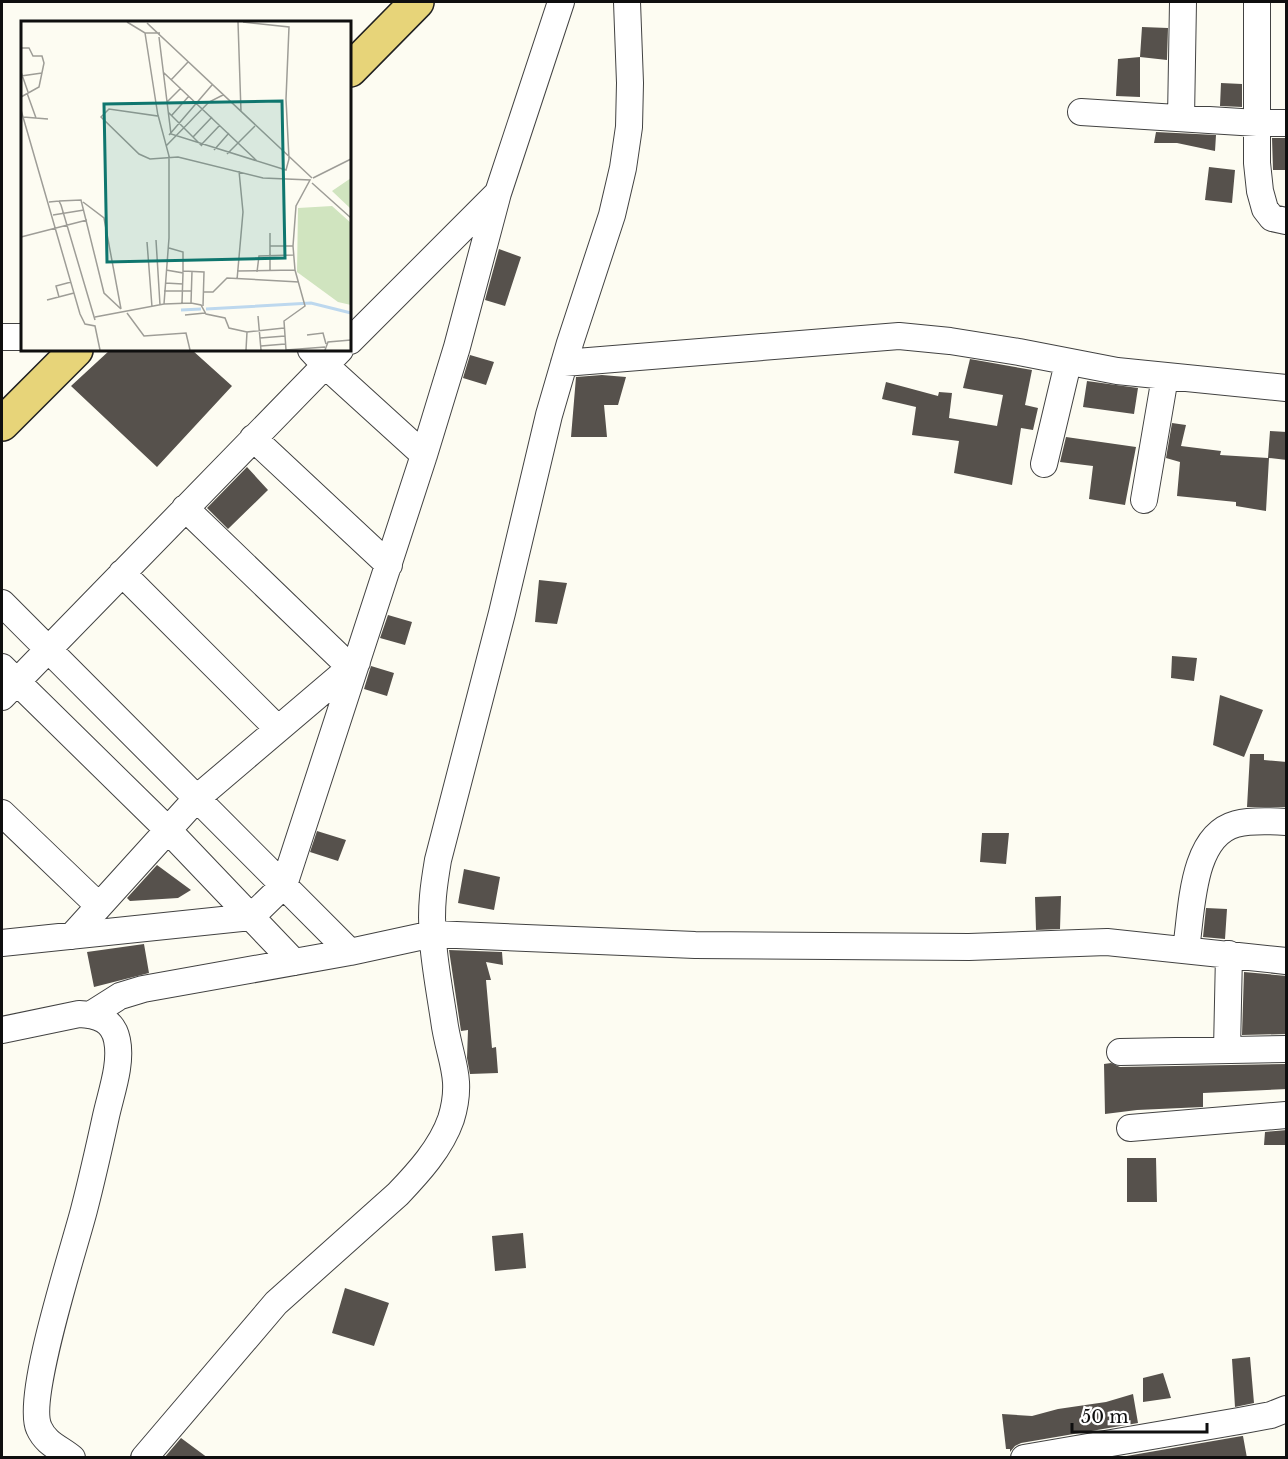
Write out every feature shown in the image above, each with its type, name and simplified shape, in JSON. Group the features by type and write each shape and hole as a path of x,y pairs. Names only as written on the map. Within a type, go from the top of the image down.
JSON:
{"main road":[{"path":"351,69 417,2"},
{"path":"2,424 75,351"}],"street":[{"path":"2,943 251,917 284,885 424,454 457,347 498,193 561,2"},
{"path":"144,1458 276,1302 398,1194 430,1157 450,1121 457,1085 454,1062 444,1024 433,934 433,897 438,860 502,613 549,415 612,215 623,168 629,126 627,2"},
{"path":"1180,118 1183,2"},
{"path":"1257,2 1257,163 1260,191 1265,208 1272,218 1287,221"},
{"path":"1081,112 1287,123"},
{"path":"351,339 498,193"},
{"path":"564,363 899,336 996,348 1117,371 1287,388"},
{"path":"2,337 21,337"},
{"path":"294,962 167,829 7,682 49,649 253,438 326,355 424,454"},
{"path":"1044,464 1068,363"},
{"path":"1144,500 1165,376"},
{"path":"253,438 389,565"},
{"path":"185,508 354,664"},
{"path":"122,573 278,729"},
{"path":"2,603 350,952"},
{"path":"72,936 197,798 354,664"},
{"path":"2,813 99,906"},
{"path":"1186,949 1199,867 1203,852 1211,840 1220,831 1235,824 1287,822"},
{"path":"90,1015 120,996 143,989 350,952 433,934 695,945 969,947 1107,942 1287,961"},
{"path":"1227,1050 1229,954"},
{"path":"2,1030 80,1014 103,1018 113,1028 117,1041 117,1067 84,1211 36,1396 35,1414 38,1428 47,1441 72,1458"},
{"path":"1120,1052 1287,1049"},
{"path":"1130,1128 1287,1115"},
{"path":"1024,1458 1239,1421 1287,1409"}],"building":[{"path":"1142,27 1168,28 1167,60 1140,57"},
{"path":"1140,57 1140,97 1116,96 1118,59"},
{"path":"1221,83 1242,84 1242,107 1220,106"},
{"path":"1156,132 1216,135 1215,151 1177,143 1154,143"},
{"path":"1272,138 1287,138 1287,170 1273,170"},
{"path":"1209,167 1235,170 1232,203 1205,200"},
{"path":"499,249 521,257 505,306 485,300"},
{"path":"109,351 193,351 232,386 157,467 71,386"},
{"path":"470,355 494,362 486,385 463,378"},
{"path":"970,359 1032,370 1025,405 1038,408 1033,430 1021,428 1012,485 954,473 959,441 912,435 916,407 882,399 886,382 938,396 939,392 952,393 949,418 997,426 1003,395 963,388"},
{"path":"602,375 626,377 618,405 604,405 607,437 571,437 576,377"},
{"path":"1087,381 1138,388 1134,414 1083,407"},
{"path":"1172,423 1186,425 1181,446 1221,451 1220,455 1268,458 1270,431 1287,432 1287,460 1269,458 1266,511 1236,506 1236,502 1177,496 1180,462 1166,458"},
{"path":"1066,437 1136,447 1125,505 1089,499 1093,466 1060,462"},
{"path":"247,467 268,490 228,529 207,508"},
{"path":"539,580 567,583 557,624 535,622"},
{"path":"388,615 412,622 405,645 380,638"},
{"path":"1172,656 1197,658 1194,681 1171,678"},
{"path":"371,666 394,673 387,696 364,689"},
{"path":"1220,695 1263,710 1244,757 1213,745"},
{"path":"1250,754 1264,754 1264,760 1287,762 1287,807 1247,807"},
{"path":"317,831 346,840 338,861 310,852"},
{"path":"982,833 1009,833 1006,864 980,862"},
{"path":"157,865 191,890 178,898 130,901 127,898"},
{"path":"464,869 500,877 494,910 458,903"},
{"path":"1061,896 1060,929 1036,930 1035,897"},
{"path":"1206,908 1227,909 1225,939 1203,937"},
{"path":"144,944 149,973 94,987 87,952"},
{"path":"449,950 502,952 503,965 486,962 491,980 486,980 492,1048 496,1047 498,1073 470,1074 467,1058 468,1030 461,1031"},
{"path":"1244,972 1287,976 1285,1015 1287,1015 1287,1034 1242,1035"},
{"path":"1111,1063 1120,1067 1287,1064 1287,1089 1203,1093 1203,1107 1105,1114 1104,1064"},
{"path":"1287,1130 1287,1145 1264,1145 1265,1132"},
{"path":"1127,1158 1156,1158 1157,1202 1127,1202"},
{"path":"523,1233 526,1268 495,1271 492,1236"},
{"path":"345,1288 389,1303 374,1346 332,1333"},
{"path":"1250,1357 1254,1403 1235,1407 1232,1359"},
{"path":"1163,1373 1171,1398 1143,1402 1143,1378"},
{"path":"1133,1394 1138,1423 1021,1443 1010,1452 1010,1449 1006,1449 1002,1414 1032,1416 1058,1409 1106,1402"},
{"path":"1242,1436 1247,1458 1115,1458"},
{"path":"181,1438 208,1458 164,1458"}]}
